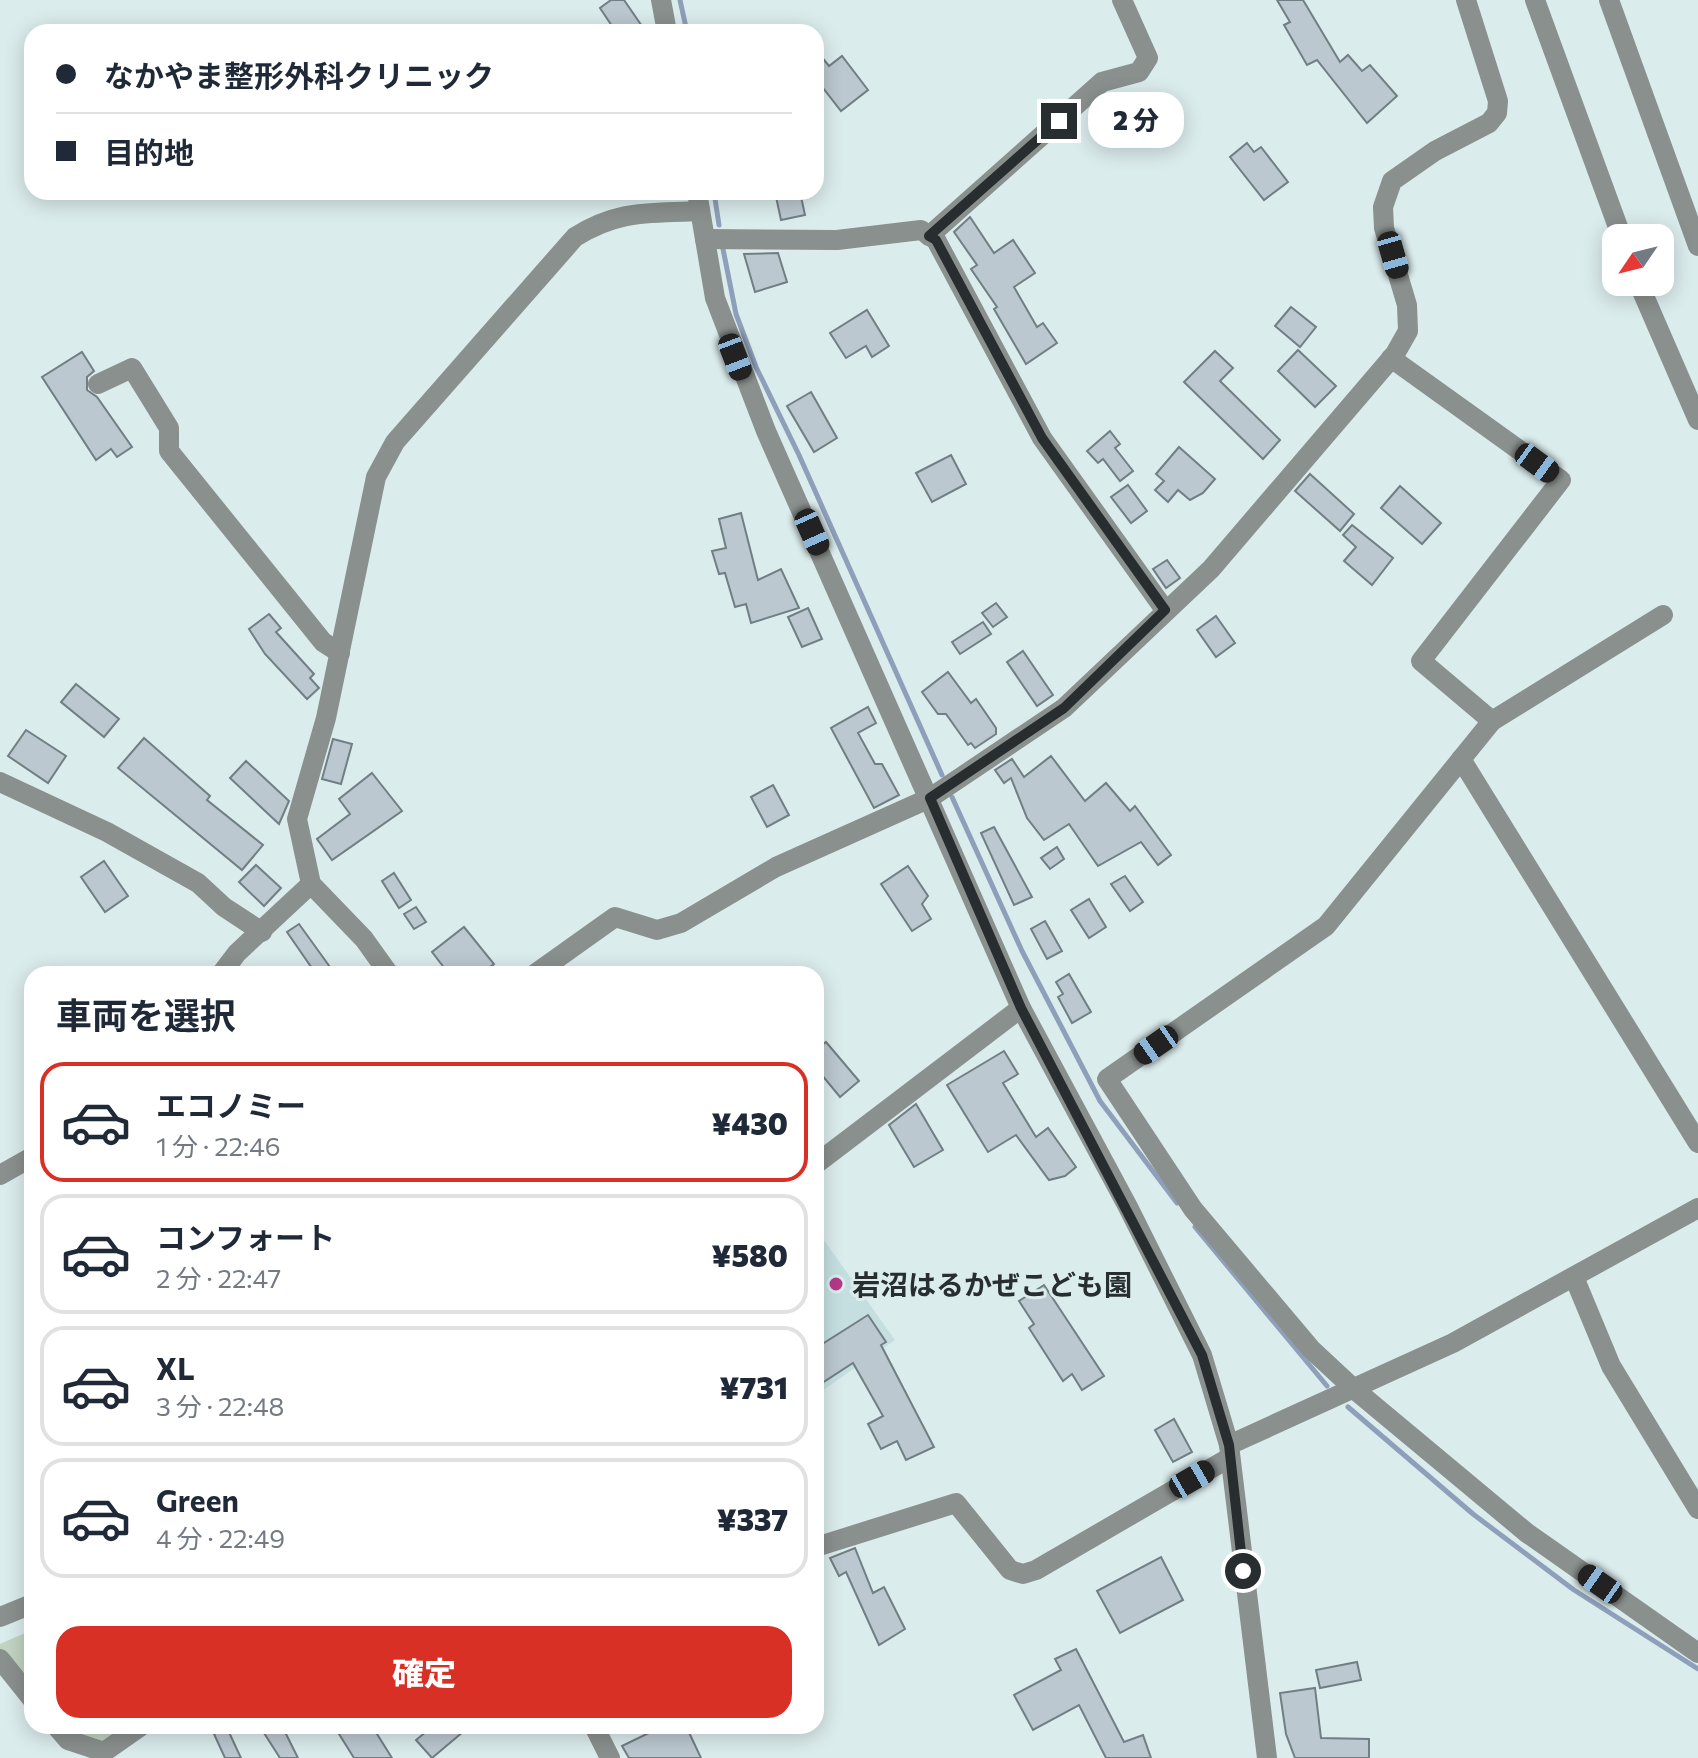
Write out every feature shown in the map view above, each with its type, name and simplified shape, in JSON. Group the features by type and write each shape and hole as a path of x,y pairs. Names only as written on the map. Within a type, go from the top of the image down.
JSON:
{"street":[{"path":"661,0 666,24"},
{"path":"929,236 1102,82 1139,72 1148,58 1122,0"},
{"path":"546,966 615,917 657,930 681,923 776,867 930,798 1064,708 1211,569 1391,358 1408,331 1407,305 1384,228 1383,207 1392,181 1435,151 1489,123 1497,113 1498,101 1466,0"},
{"path":"1535,0 1617,224"},
{"path":"1609,0 1698,246"},
{"path":"383,966 364,939 311,884 297,819 326,718 376,477 395,442 575,237 598,223 622,214 698,202 715,298 744,380 1021,1008 1202,1355 1229,1452 1267,1758"},
{"path":"705,239 837,240 921,230 936,240 1042,438 1165,610"},
{"path":"1644,296 1698,420"},
{"path":"1391,358 1561,480 1421,661 1492,721"},
{"path":"98,384 132,368 169,428 169,451 323,642 340,653"},
{"path":"1663,615 1492,721 1326,926 1107,1079 1193,1209 1311,1349 1354,1389 1527,1533 1698,1653"},
{"path":"1461,759 1698,1143"},
{"path":"0,782 107,832 198,883 224,907 262,932"},
{"path":"227,966 311,884"},
{"path":"824,1158 1021,1008"},
{"path":"0,1175 24,1162"},
{"path":"824,1544 956,1503 1010,1570 1023,1574 1036,1570 1229,1452 1453,1343 1698,1208"},
{"path":"1574,1277 1611,1366 1698,1509"},
{"path":"0,1617 24,1607"},
{"path":"0,1659 24,1689"},
{"path":"63,1734 68,1740 104,1752 130,1734"},
{"path":"598,1734 610,1758"}],"shaded area":[{"name":"岩沼はるかぜこども園","path":"824,1240 895,1340 824,1389"}],"green space":[{"path":"24,1634 24,1677 0,1649 0,1644"},
{"path":"73,1734 117,1734 99,1747"}],"building":[{"path":"611,0 624,0 640,24 611,24 600,8"},
{"path":"1277,0 1303,0 1340,62 1348,55 1362,71 1370,65 1397,96 1367,123 1317,60 1307,65 1284,25 1290,22"},
{"path":"842,56 868,90 841,111 824,89 824,60 829,66"},
{"path":"1247,143 1254,152 1261,147 1288,182 1264,200 1230,157"},
{"path":"777,200 802,200 805,215 781,220"},
{"path":"970,217 994,253 1013,240 1035,273 1014,287 1037,327 1043,323 1057,343 1026,364 994,309 997,307 971,269 977,265 954,232"},
{"path":"778,253 787,282 755,292 744,254"},
{"path":"1291,307 1316,327 1300,347 1275,326"},
{"path":"867,310 889,346 872,357 866,346 846,358 830,333"},
{"path":"1298,350 1336,386 1315,407 1278,371"},
{"path":"1215,351 1233,368 1220,381 1280,440 1263,459 1184,382"},
{"path":"82,352 94,371 87,377 87,390 97,397 132,447 117,457 111,449 96,460 42,377"},
{"path":"811,392 837,438 814,452 787,406"},
{"path":"1110,431 1120,444 1115,448 1133,471 1120,481 1103,459 1098,463 1087,451"},
{"path":"1179,447 1215,479 1203,493 1190,500 1178,490 1168,502 1155,490 1164,481 1156,474"},
{"path":"951,455 966,484 932,502 916,473"},
{"path":"1310,474 1354,514 1340,531 1295,491"},
{"path":"1128,485 1147,511 1131,523 1111,497"},
{"path":"1400,486 1441,523 1422,544 1381,508"},
{"path":"741,513 758,580 781,569 799,608 751,623 746,604 735,607 725,573 719,574 712,551 726,548 719,519"},
{"path":"1352,525 1393,558 1372,585 1344,561 1356,547 1343,535"},
{"path":"1167,560 1180,578 1166,588 1153,569"},
{"path":"996,603 1007,617 993,627 982,613"},
{"path":"808,608 822,639 802,647 788,617"},
{"path":"269,614 281,628 276,632 314,674 310,678 319,688 307,699 265,654 249,629"},
{"path":"1216,616 1235,643 1216,657 1197,630"},
{"path":"983,622 991,634 960,654 952,642"},
{"path":"1023,651 1053,695 1037,706 1007,662"},
{"path":"948,672 971,703 976,699 996,728 996,734 975,748 971,743 968,745 946,714 938,714 922,692"},
{"path":"76,684 119,719 104,737 61,702"},
{"path":"868,707 876,723 858,733 875,764 882,764 899,795 874,808 831,728"},
{"path":"26,730 66,756 48,783 8,756"},
{"path":"144,738 210,796 207,800 263,845 242,870 118,768"},
{"path":"333,739 352,744 341,784 322,779"},
{"path":"1051,756 1085,801 1106,783 1130,811 1135,806 1171,855 1158,865 1141,842 1098,866 1069,824 1044,840 1027,818 1011,778 1004,783 995,770 1012,759 1024,777"},
{"path":"246,761 289,801 279,824 230,778"},
{"path":"372,773 402,811 332,860 317,839 350,814 339,799"},
{"path":"773,785 789,815 767,827 751,797"},
{"path":"994,827 1032,897 1014,905 981,833"},
{"path":"1057,847 1064,859 1050,869 1041,858"},
{"path":"104,861 128,896 105,912 81,877"},
{"path":"256,865 281,888 264,906 239,882"},
{"path":"908,866 928,896 922,904 931,919 912,931 881,884"},
{"path":"394,873 411,900 399,908 382,881"},
{"path":"1125,876 1143,902 1130,911 1111,884"},
{"path":"1089,899 1106,927 1089,938 1071,910"},
{"path":"416,907 426,922 414,929 404,914"},
{"path":"1045,921 1062,951 1047,959 1031,929"},
{"path":"299,924 329,966 310,966 287,932"},
{"path":"464,927 494,964 443,966 432,952"},
{"path":"1069,974 1091,1012 1072,1023 1058,997 1063,994 1056,982"},
{"path":"826,1042 859,1081 840,1097 824,1078"},
{"path":"1004,1051 1018,1074 1003,1083 1036,1137 1048,1128 1076,1167 1065,1176 1049,1180 1016,1135 988,1152 947,1085"},
{"path":"916,1104 943,1150 914,1167 889,1125"},
{"path":"1044,1285 1104,1376 1082,1390 1072,1374 1063,1381 1029,1328 1034,1324 1019,1301"},
{"path":"868,1315 886,1342 881,1345 934,1447 906,1460 897,1441 881,1449 868,1424 883,1416 853,1363 824,1382 824,1343"},
{"path":"1174,1419 1192,1452 1173,1462 1155,1430"},
{"path":"855,1548 873,1593 884,1587 905,1629 879,1645 846,1572 839,1576 830,1558"},
{"path":"1161,1557 1183,1600 1120,1633 1097,1591"},
{"path":"1076,1649 1124,1742 1143,1735 1151,1758 1106,1758 1079,1705 1033,1730 1014,1695 1061,1670 1055,1659"},
{"path":"1357,1662 1361,1680 1320,1688 1316,1670"},
{"path":"1315,1688 1321,1738 1369,1739 1369,1758 1295,1758 1286,1734 1280,1693"},
{"path":"214,1734 230,1734 241,1758 225,1758"},
{"path":"265,1734 286,1734 298,1758 280,1758"},
{"path":"339,1734 377,1734 392,1758 354,1758"},
{"path":"423,1734 460,1734 432,1758 416,1740"},
{"path":"647,1734 690,1734 701,1758 629,1758 622,1746"}],"waterway":[{"path":"680,0 685,24"},
{"path":"715,200 719,225"},
{"path":"723,249 736,314 756,367 799,455 942,775"},
{"path":"952,797 1022,951 1100,1101 1177,1203"},
{"path":"1195,1227 1327,1386"},
{"path":"1348,1407 1473,1514 1574,1590 1698,1669"}],"place":[{"name":"岩沼はるかぜこども園","path":"836,1284"}],"route":[{"path":"1059,121 929,236 936,240 1042,438 1165,610 1064,708 930,798 1021,1008 1128,1207 1202,1355 1229,1445 1243,1571"}]}
